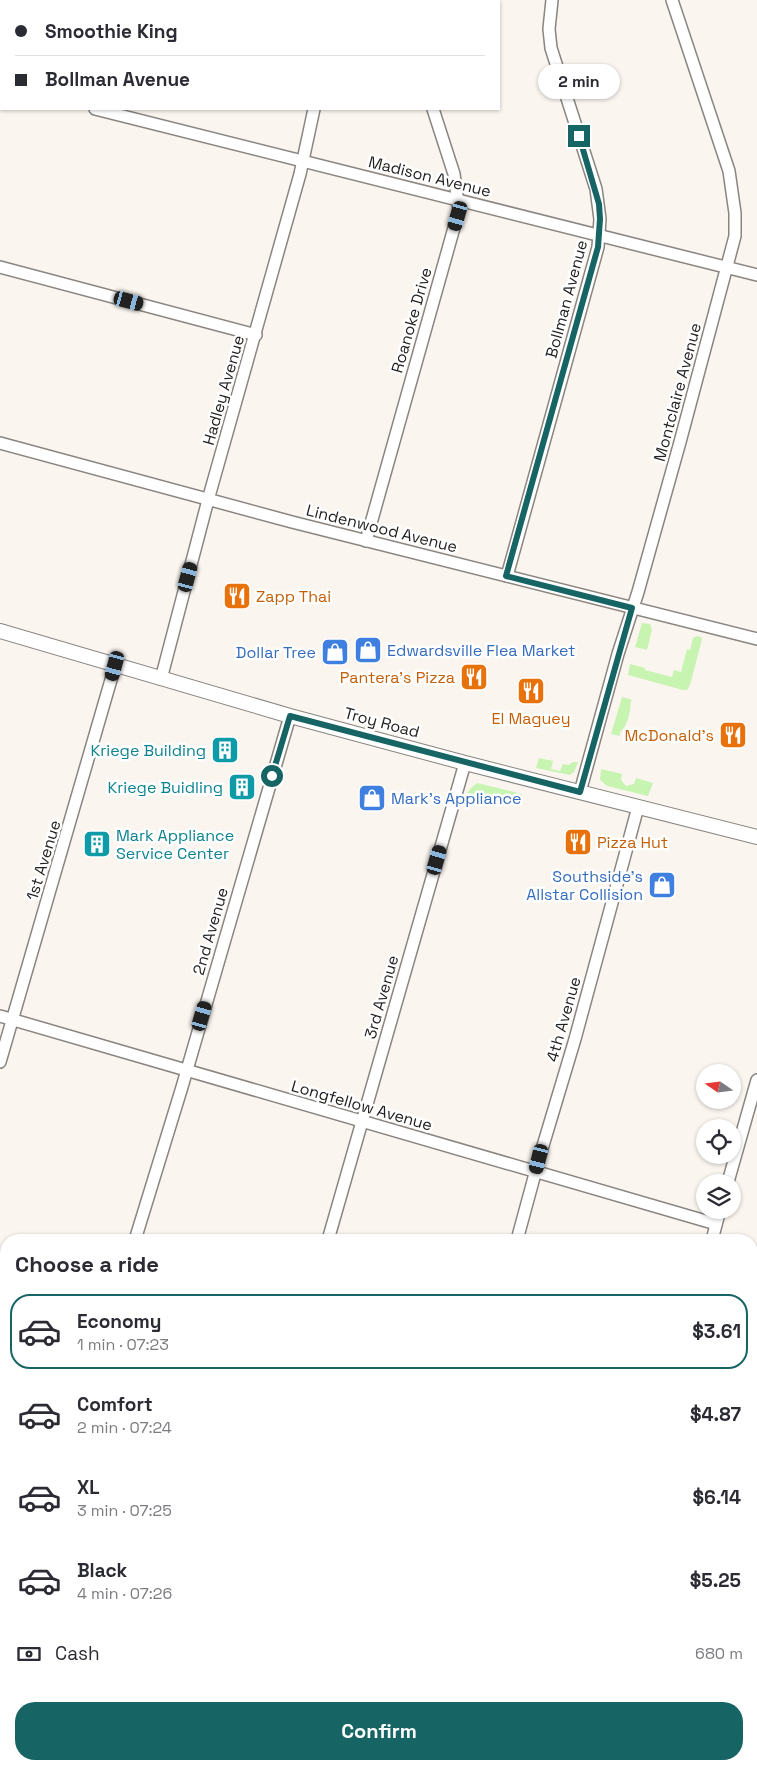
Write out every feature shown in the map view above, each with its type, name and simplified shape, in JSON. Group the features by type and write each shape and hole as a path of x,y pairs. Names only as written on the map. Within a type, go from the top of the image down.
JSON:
{"main road":[{"name":"Troy Road","path":"0,631 290,716 638,807 757,836"}],"street":[{"name":"Bollman Avenue","path":"506,576 598,247 599,235 600,219 596,189 551,48 549,29 552,0"},
{"name":"Montclaire Avenue","path":"580,792 680,442 734,236 735,213 730,180 672,0"},
{"name":"Madison Avenue","path":"99,110 757,275"},
{"name":"Hadley Avenue","path":"161,679 208,500 300,174 314,110"},
{"name":"Roanoke Drive","path":"366,541 459,210 450,158 432,110"},
{"path":"0,267 256,335"},
{"name":"Lindenwood Avenue","path":"0,443 366,541 757,639"},
{"name":"1st Avenue","path":"0,1062 72,820 115,666"},
{"name":"2nd Avenue","path":"137,1234 290,716"},
{"name":"3rd Avenue","path":"330,1234 464,762"},
{"name":"4th Avenue","path":"519,1234 636,821 638,807"},
{"name":"Longfellow Avenue","path":"0,1016 716,1224"},
{"path":"730,1174 757,1080"},
{"path":"714,1234 717,1219"}],"green space":[{"path":"642,623 650,624 652,630 647,650 635,647"},
{"path":"697,636 702,639 687,690 628,675 630,664 672,677 674,670 681,672 687,649 690,650 693,638"},
{"path":"622,697 633,700 631,701 627,722 620,732 620,736 611,734"},
{"path":"539,758 553,761 551,769 560,771 563,764 569,765 573,762 578,762 574,772 570,775 536,768"},
{"path":"601,769 622,774 621,780 626,786 634,784 636,778 653,783 648,796 607,786 600,780"},
{"path":"477,783 522,794 521,798 490,800 467,793"}],"place":[{"name":"Zapp Thai","path":"237,596"},
{"name":"Edwardsville Flea Market","path":"368,650"},
{"name":"Dollar Tree","path":"335,652"},
{"name":"Pantera's Pizza","path":"474,677"},
{"name":"El Maguey","path":"531,691"},
{"name":"McDonald's","path":"733,735"},
{"name":"Kriege Building","path":"225,750"},
{"name":"Kriege Buidling","path":"242,787"},
{"name":"Mark's Appliance","path":"372,798"},
{"name":"Pizza Hut","path":"578,842"},
{"name":"Mark Appliance Service Center","path":"97,844"},
{"name":"Southside's Allstar Collision","path":"662,885"}],"route":[{"path":"272,776 290,716 580,792 632,608 506,576 598,247 599,204 579,136"}]}
